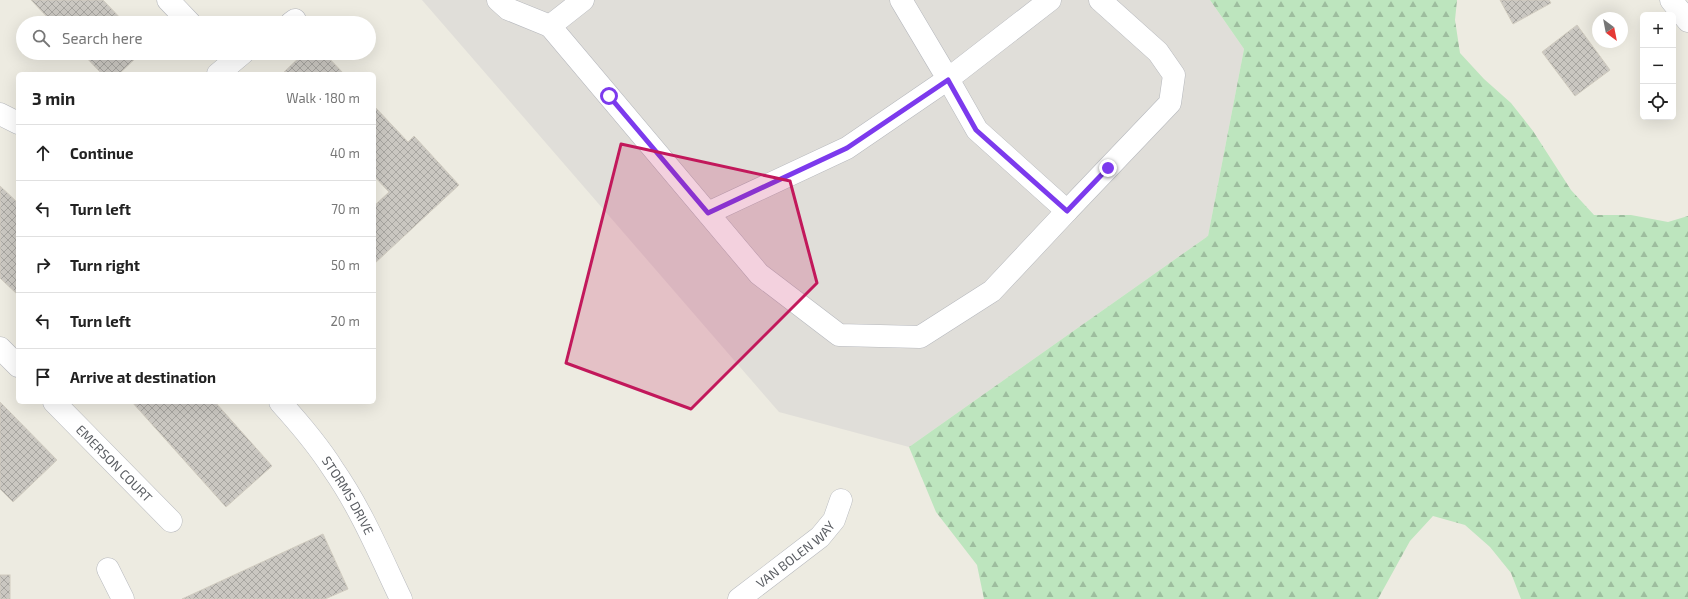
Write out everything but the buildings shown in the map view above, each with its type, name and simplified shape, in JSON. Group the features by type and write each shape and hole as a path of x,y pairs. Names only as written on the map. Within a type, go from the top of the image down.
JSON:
{"street":[{"path":"168,0 183,16"},
{"path":"498,0 508,9 550,26 759,274 840,335 920,337 992,291 1170,103 1174,75 1158,52 1100,0"},
{"path":"550,26 583,0"},
{"path":"901,0 976,130 1067,211"},
{"path":"708,213 847,148 948,80 1050,0"},
{"path":"1671,0 1688,20"},
{"path":"0,114 16,122"},
{"path":"0,348 16,364"},
{"name":"EMERSON COURT","path":"58,404 171,521"},
{"name":"STORMS DRIVE","path":"282,404 301,425 334,469 362,517 401,599"},
{"name":"VAN BOLEN WAY","path":"739,599 820,537 834,520 841,500"},
{"path":"108,569 122,599"}],"highlighted area":[{"path":"621,144 790,181 817,283 691,409 566,363"}],"shaded area":[{"path":"422,0 1210,0 1244,49 1208,236 909,447 779,412"}],"green space":[{"path":"1210,0 1457,0 1455,20 1460,53 1484,79 1511,103 1533,131 1571,190 1594,215 1631,215 1668,222 1688,216 1688,599 1521,599 1511,573 1490,547 1465,525 1433,516 1410,541 1378,599 984,599 977,565 936,512 909,447 1208,236 1244,49"}],"route":[{"path":"609,96 708,213 847,148 948,80 976,130 1067,211 1108,168"}]}
